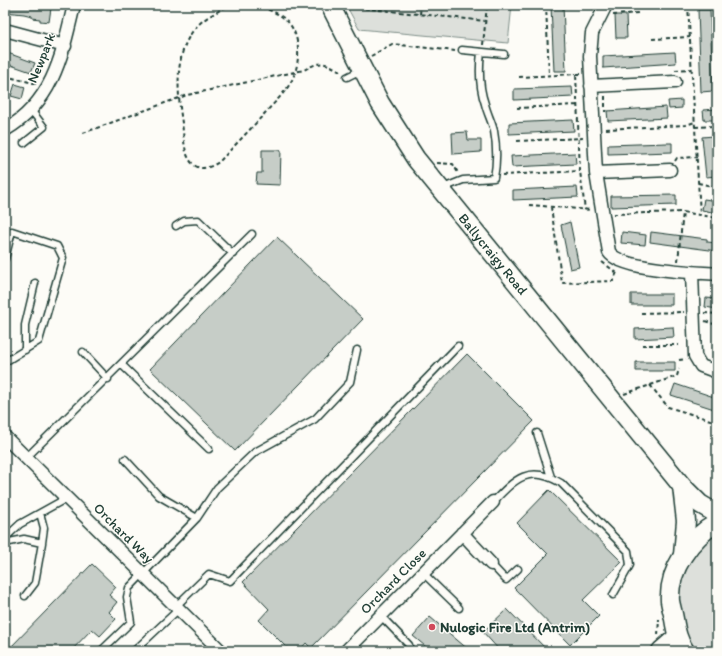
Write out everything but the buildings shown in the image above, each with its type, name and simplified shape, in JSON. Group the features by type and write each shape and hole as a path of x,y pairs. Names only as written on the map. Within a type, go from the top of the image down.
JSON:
{"main road":[{"name":"Ballycraigy Road","path":"330,5 358,68 397,132 440,190 682,486 700,504 717,514"},
{"path":"682,486 686,521 683,555"},
{"path":"661,651 681,644 670,600 674,577 683,555 695,540 717,523"}],"street":[{"name":"Newpark","path":"5,130 31,110 48,87 65,46 74,5"},
{"path":"604,8 591,38 590,74 596,173 609,252 612,256 622,262 639,266 717,274"},
{"path":"5,30 65,46"},
{"path":"591,86 675,82"},
{"path":"596,173 670,170"},
{"path":"692,272 695,358 701,366 717,372"},
{"name":"Orchard Way","path":"5,437 145,574 221,651"},
{"name":"Orchard Close","path":"348,650 492,502"},
{"path":"462,533 491,564"}],"lane":[{"path":"462,50 504,54"},
{"path":"440,190 463,180 494,178 497,160 496,147 494,130 481,87 479,66 481,52"},
{"path":"24,143 44,127 31,110"},
{"path":"176,226 184,221 198,220 233,254"},
{"path":"5,259 12,232 57,246 63,258 39,340 5,362"},
{"path":"26,458 108,379 252,234"},
{"path":"25,350 25,325 35,283"},
{"path":"134,651 209,574 230,581 458,346"},
{"path":"102,651 131,622 127,597 129,588 145,574 197,518 218,488 255,452 315,419 350,382 357,350"},
{"path":"83,352 108,379"},
{"path":"122,365 209,449"},
{"path":"537,433 551,477"},
{"path":"125,459 159,496 197,518"},
{"path":"492,502 512,482 526,475 551,477 561,483 628,551 630,565 613,595"},
{"path":"5,538 20,524 67,498"},
{"path":"25,596 35,583 44,528 40,513"},
{"path":"5,543 24,539 42,543"},
{"path":"491,564 506,580 518,568"},
{"path":"423,573 459,608"},
{"path":"380,616 409,645 408,651"}],"path":[{"path":"247,5 228,6 203,19 187,37 180,61 178,98 186,154 192,164 201,168 208,168 219,162 281,96 292,81 295,72 298,54 296,37 286,20 272,11 253,5"},
{"path":"420,14 421,5"},
{"path":"484,41 487,5"},
{"path":"546,5 549,75"},
{"path":"604,8 609,15 638,14 637,5"},
{"path":"688,5 700,215"},
{"path":"350,7 486,21"},
{"path":"652,39 690,37"},
{"path":"83,133 178,98 304,70 316,63 326,63 344,73 358,68 392,44 459,51 462,50"},
{"path":"529,205 585,210 580,171 576,74"},
{"path":"519,77 590,74"},
{"path":"6,77 48,87"},
{"path":"605,85 605,119"},
{"path":"517,108 577,105"},
{"path":"606,128 686,125 695,122"},
{"path":"606,124 606,135"},
{"path":"695,127 717,126"},
{"path":"517,141 578,138"},
{"path":"670,170 677,158 697,157"},
{"path":"434,163 453,164 463,180"},
{"path":"494,178 502,175 580,171"},
{"path":"698,184 717,187"},
{"path":"551,207 562,283 614,281 622,262"},
{"path":"602,214 683,212 717,218"},
{"path":"677,270 683,212"},
{"path":"641,313 717,314"},
{"path":"642,345 679,346"},
{"path":"620,396 677,376 679,369"},
{"path":"650,385 668,406 717,422"}],"shaded area":[{"path":"346,5 512,5 508,43 359,29"},
{"path":"717,532 717,651 694,651 687,640 680,616 678,603 681,579 694,552"}],"place":[{"name":"Nulogic Fire Ltd (Antrim)","path":"432,627"}]}
